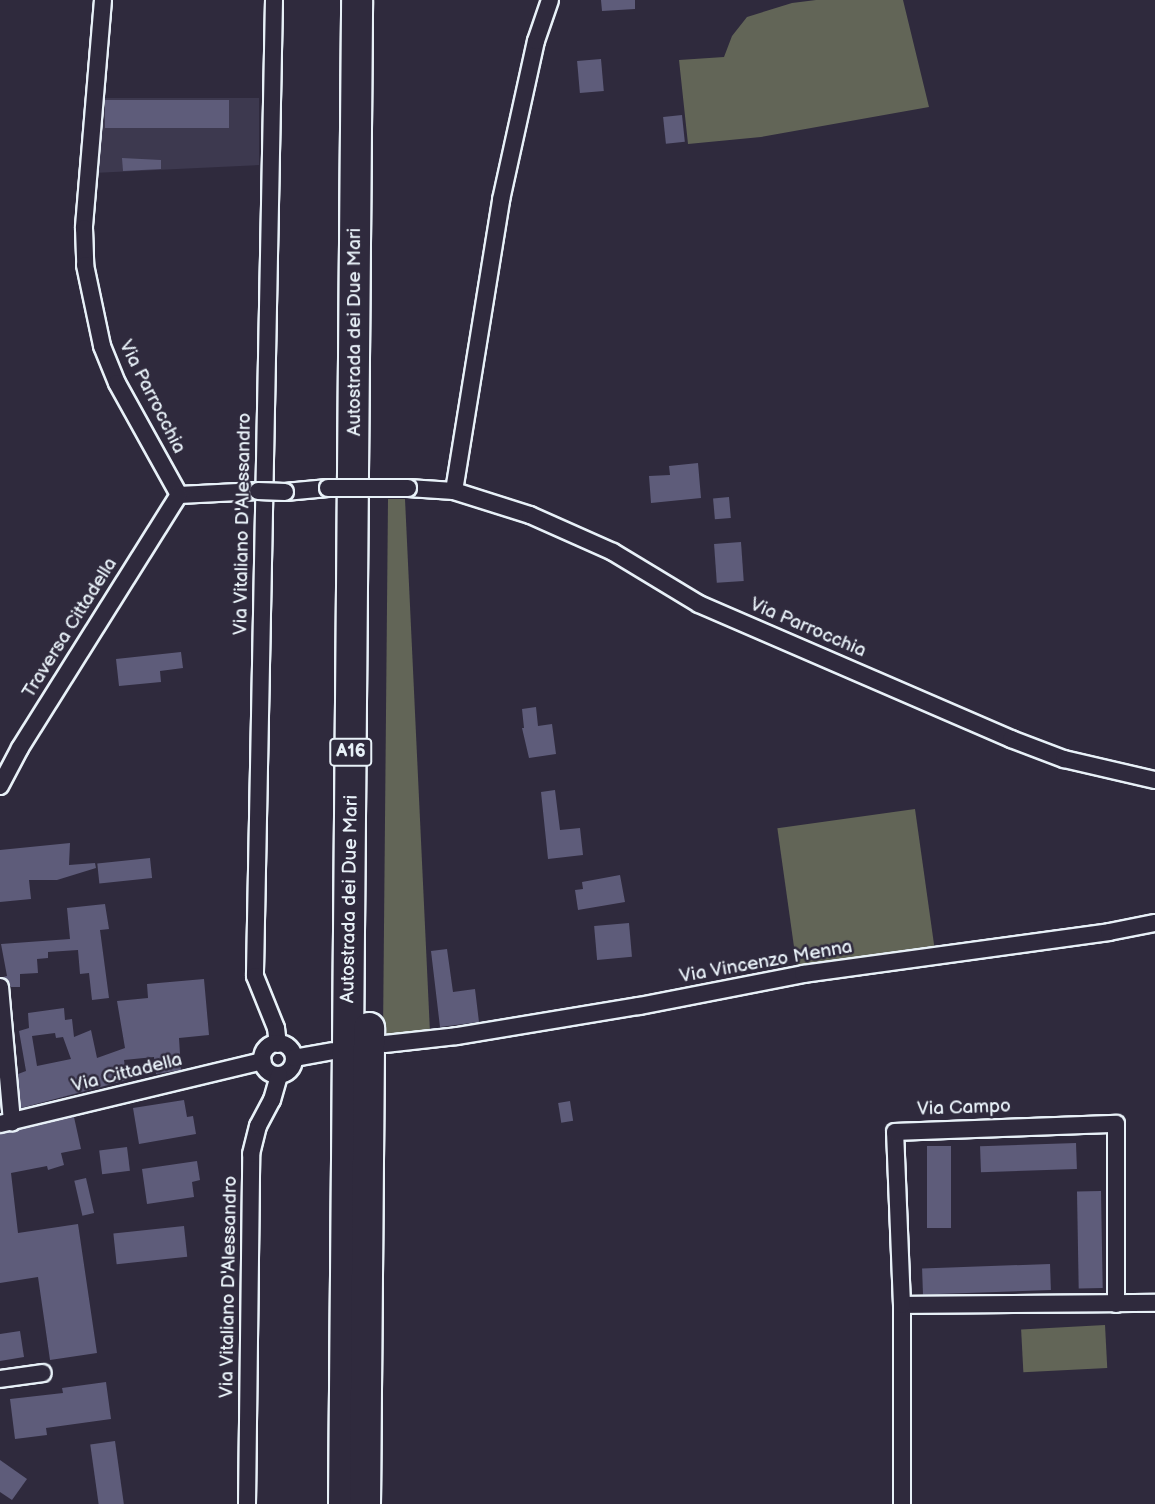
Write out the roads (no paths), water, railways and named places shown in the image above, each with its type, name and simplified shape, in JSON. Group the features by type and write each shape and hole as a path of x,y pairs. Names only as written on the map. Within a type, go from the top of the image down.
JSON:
{"highway":[{"name":"Autostrada dei Due Mari","path":"344,1504 357,0"},
{"name":"Autostrada dei Due Mari","path":"365,1504 377,0"}],"street":[{"name":"Via Parrocchia","path":"103,0 86,185 85,265 102,346 117,383 179,495 328,488 454,491 542,520 613,552 699,604 1011,739 1064,759 1155,780"},
{"name":"Via Vitaliano D'Alessandro","path":"274,0 255,976 276,1028 278,1044"},
{"path":"454,491 501,200 536,41 550,0"},
{"name":"Traversa Cittadella","path":"0,786 20,748 179,495"},
{"name":"Via Vincenzo Menna","path":"385,1044 457,1036 639,1006 803,974 1109,932 1155,923"},
{"path":"0,987 6,1123"},
{"path":"279,1075 270,1073 263,1061 265,1051 278,1044 287,1046 294,1058 332,1051"},
{"name":"Via Vitaliano D'Alessandro","path":"247,1504 251,1154 258,1126 272,1100 279,1075 292,1068 294,1058"},
{"name":"Via Cittadella","path":"6,1123 263,1061"},
{"name":"Via Campo","path":"902,1305 895,1132 1116,1125 1116,1304"},
{"path":"902,1504 902,1305 1155,1303"},
{"path":"0,1378 43,1373"}]}
